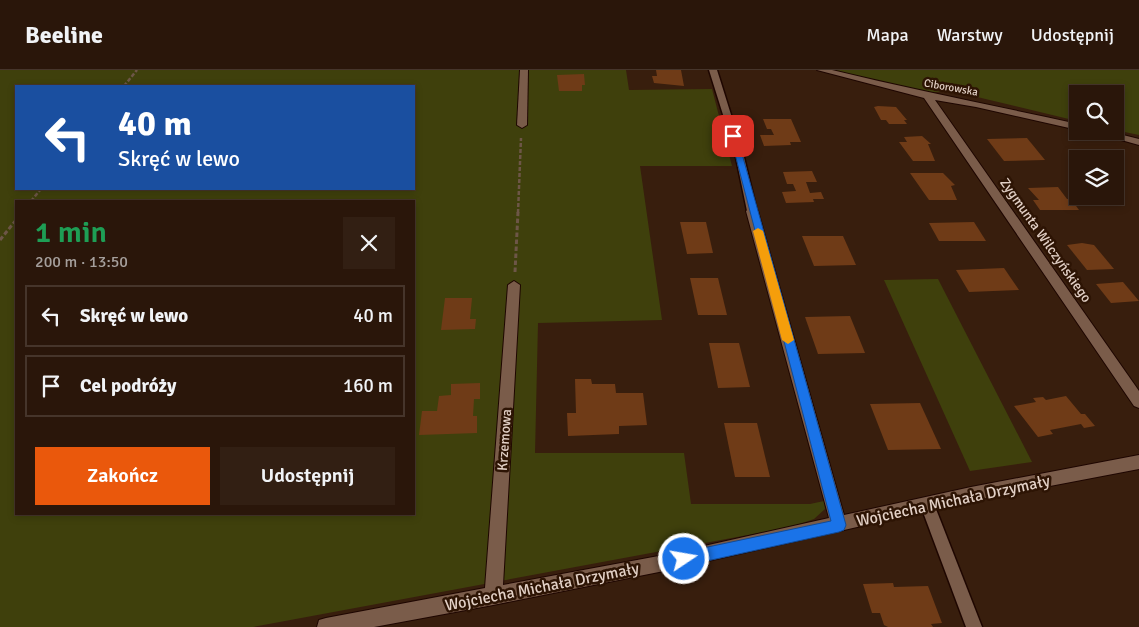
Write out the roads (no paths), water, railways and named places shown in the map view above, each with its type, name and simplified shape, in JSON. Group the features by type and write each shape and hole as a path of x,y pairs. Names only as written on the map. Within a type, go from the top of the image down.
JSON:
{"street":[{"path":"522,125 524,70"},
{"name":"Ciborowska","path":"821,70 927,96 976,104 1069,126"},
{"name":"Zygmunta Wilczyńskiego","path":"927,96 1139,402"},
{"path":"1124,138 1139,142"},
{"path":"752,212 839,525"},
{"name":"Krzemowa","path":"493,596 514,285"},
{"name":"Wojciecha Michała Drzymały","path":"326,627 664,563 927,504 1139,462"}],"lane":[{"path":"712,70 739,153 752,212"},
{"path":"927,504 974,627"}]}
